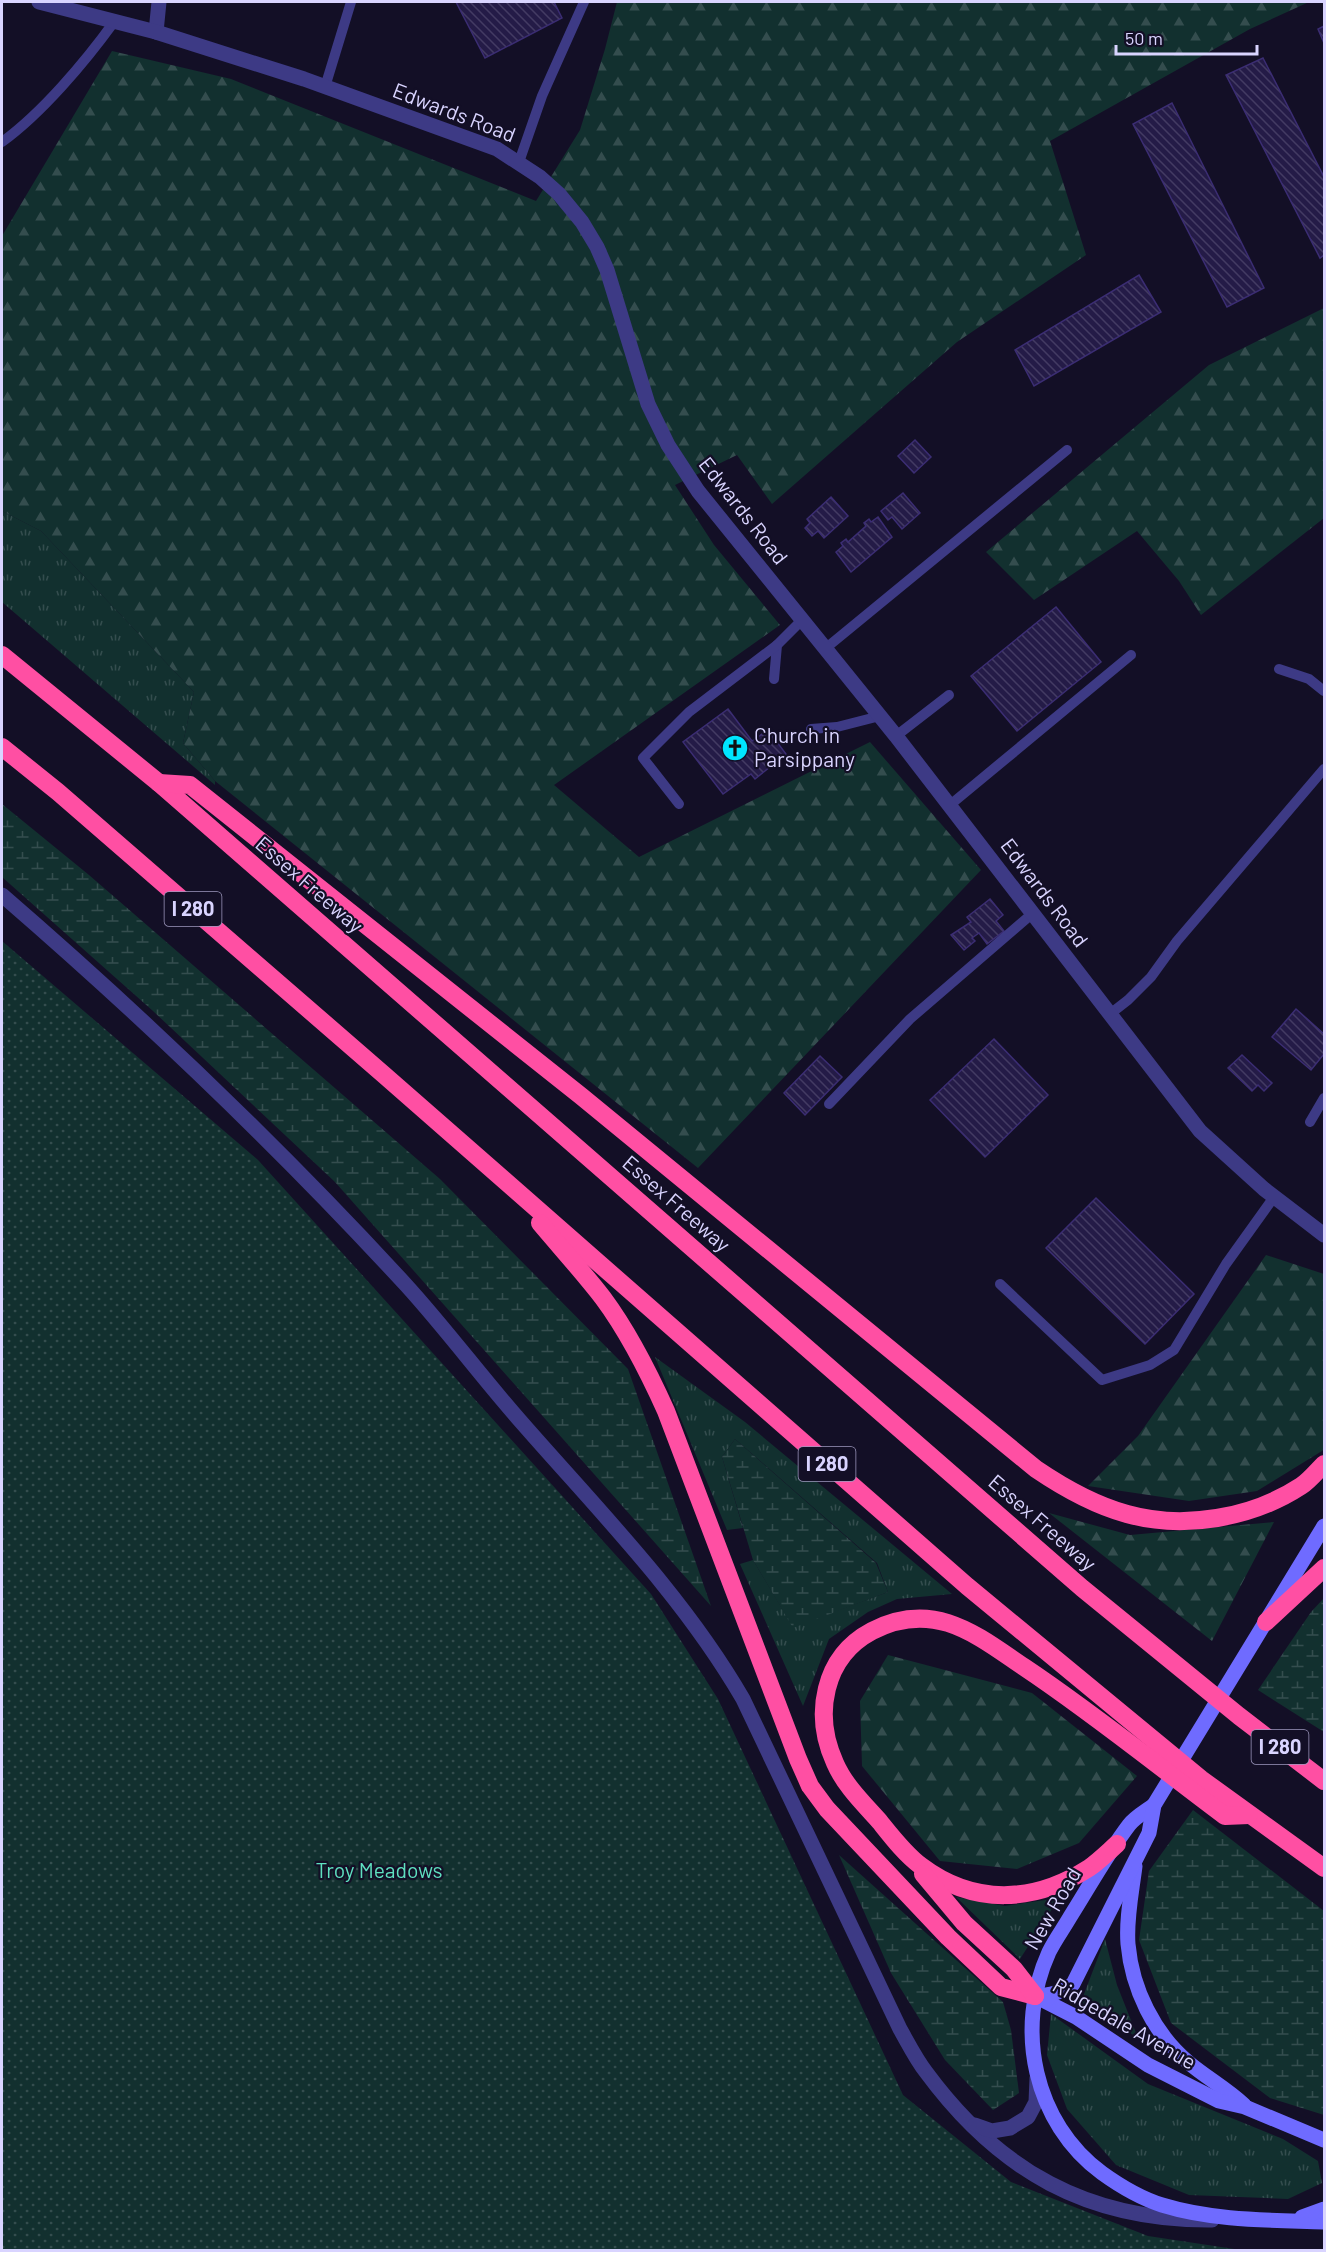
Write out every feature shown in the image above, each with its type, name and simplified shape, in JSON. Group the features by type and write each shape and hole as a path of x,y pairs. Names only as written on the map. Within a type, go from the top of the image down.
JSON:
{"highway":[{"name":"Essex Freeway","path":"2,655 159,783 1082,1588 1205,1690 1323,1779"},
{"name":"I 280","path":"2,747 76,807 967,1586 1160,1746 1249,1815 1324,1868"},
{"path":"159,783 190,785 590,1104 1028,1462 1064,1488 1127,1514 1167,1521 1202,1520 1235,1514 1265,1503 1302,1486 1324,1464"},
{"path":"500,1176 602,1297 627,1333 648,1371 666,1411 810,1786 827,1809 885,1873 1001,1987 1035,1996"},
{"path":"1266,1622 1324,1568"},
{"path":"1035,1996 1014,1969 964,1923 849,1787 835,1765 826,1740 824,1711 827,1683 836,1665 848,1649 864,1635 902,1619 934,1620 970,1632 1047,1683 1225,1816 1249,1815"},
{"path":"902,1848 919,1865 940,1879 965,1890 1006,1896 1034,1893 1059,1884 1090,1867 1117,1844"}],"main road":[{"name":"New Road","path":"1154,1805 1130,1823 1054,1942 1035,1996 1053,1995 1073,1984 1149,1833 1154,1805 1324,1526"},
{"path":"1136,1857 1128,1943 1140,1995 1160,2031 1175,2050 1190,2064 1227,2089 1245,2107"},
{"name":"Ridgedale Avenue","path":"1324,2140 1245,2107 1219,2101 1148,2065 1076,2017 1035,1996 1032,2042 1037,2078 1047,2106 1062,2134 1087,2161 1122,2187 1160,2205 1203,2215 1324,2222"},
{"path":"1289,2126 1324,2149"},
{"path":"1254,2219 1299,2218 1324,2209"}],"street":[{"name":"Edwards Road","path":"39,2 156,32 325,87 497,149 519,162 559,194 582,222 597,247 607,270 648,404 668,445 698,491 897,736 1200,1131 1274,1197 1324,1235"},
{"path":"156,32 159,2"},
{"path":"2,895 137,1016 273,1146 396,1275 442,1326 521,1422 615,1527 697,1627 721,1660 743,1699 900,2029 925,2070 946,2098 995,2148 1022,2168 1083,2199 1136,2215 1183,2220 1254,2219"},
{"path":"972,2124 992,2131 1010,2128 1028,2118 1036,2102 1037,2078"}],"lane":[{"path":"325,87 351,2"},
{"path":"519,162 542,96 584,2"},
{"path":"2,142 19,129 92,53 114,22"},
{"path":"826,648 1067,450"},
{"path":"679,804 643,758 689,712 777,645 803,619"},
{"path":"774,679 777,645"},
{"path":"950,805 1131,655"},
{"path":"1279,669 1309,679 1324,691"},
{"path":"897,736 949,694"},
{"path":"811,729 837,727 880,716"},
{"path":"1110,1014 1151,977 1177,941 1324,769"},
{"path":"829,1104 910,1019 1033,913"},
{"path":"1310,1122 1324,1098"},
{"path":"1000,1284 1102,1380 1133,1371 1150,1365 1174,1350 1226,1264 1274,1197"}],"green space":[{"path":"617,2 1309,2 1250,29 1050,141 1086,255 957,342 772,504 737,455 675,485 714,545 780,625 554,785 639,857 870,742 981,870 698,1168 215,781 183,743 194,692 41,531 2,511 2,236 112,51 231,79 536,201 580,130"},
{"path":"1324,308 1324,518 1201,615 1179,581 1137,531 1034,600 986,552 1209,365"},
{"path":"2,511 41,531 194,692 183,743 215,781 215,785 2,602"},
{"path":"2,804 89,875 440,1179 628,1369 711,1606 335,1182 153,1011 2,877"},
{"name":"Troy Meadows","path":"2,941 258,1160 651,1594 718,1699 903,2095 1011,2182 1148,2236 1241,2250 2,2250"},
{"path":"1266,1255 1324,1274 1324,1448 1322,1451 1257,1491 1189,1501 1088,1486 1138,1436"},
{"path":"655,1357 745,1422 952,1594 897,1599 868,1612 829,1639 803,1706 740,1564 753,1560 793,1627 888,1592 877,1563 735,1439 722,1457 743,1528 727,1530"},
{"path":"735,1439 876,1563 888,1592 793,1628 753,1560 722,1457"},
{"path":"1049,1513 1130,1535 1274,1522 1212,1641"},
{"path":"1324,1598 1324,1732 1258,1690 1311,1612"},
{"path":"888,1655 1032,1693 1137,1776 1079,1843 1017,1869 940,1861 862,1766 860,1701"},
{"path":"1193,1810 1324,1911 1324,2115 1270,2098 1171,2023 1139,1940 1149,1871"},
{"path":"839,1855 1003,2002 1011,2030 1019,2093 993,2110 945,2060 891,1973"},
{"path":"956,1897 1005,1906 1059,1898 1020,1959"},
{"path":"1105,1939 1117,1985 1138,2038 1081,2002"},
{"path":"1051,2014 1148,2084 1283,2139 1318,2161 1322,2183 1288,2199 1189,2195 1116,2165 1067,2109 1047,2055"}],"building":[{"path":"456,2 554,2 562,18 485,58"},
{"path":"1324,26 1324,43 1318,29"},
{"path":"1263,58 1324,177 1324,255 1320,258 1226,75"},
{"path":"1172,103 1264,288 1227,307 1133,124"},
{"path":"1139,275 1161,312 1034,386 1015,350"},
{"path":"915,440 931,457 914,473 898,456"},
{"path":"903,493 920,513 902,529 892,517 888,520 881,511"},
{"path":"831,497 848,516 824,538 818,531 812,536 805,528 810,523 807,519"},
{"path":"878,517 892,537 851,572 836,552 843,546 841,543 846,539 848,542 866,526 864,523 869,519 871,522"},
{"path":"1056,607 1101,662 1017,731 971,676"},
{"name":"Church in Parsippany","path":"728,709 752,741 768,730 786,754 755,779 751,774 723,794 683,742"},
{"path":"990,899 1003,915 996,921 1004,931 987,944 979,933 972,938 975,941 964,950 951,935 971,922 967,917"},
{"path":"1296,1009 1324,1034 1324,1054 1311,1070 1272,1037"},
{"path":"994,1039 1048,1095 985,1157 930,1100"},
{"path":"1242,1055 1272,1083 1264,1091 1258,1085 1252,1091 1228,1068"},
{"path":"820,1056 842,1077 805,1115 784,1093"},
{"path":"1096,1198 1194,1294 1145,1344 1046,1248"}],"place":[{"name":"Church in Parsippany","path":"735,748"}]}
